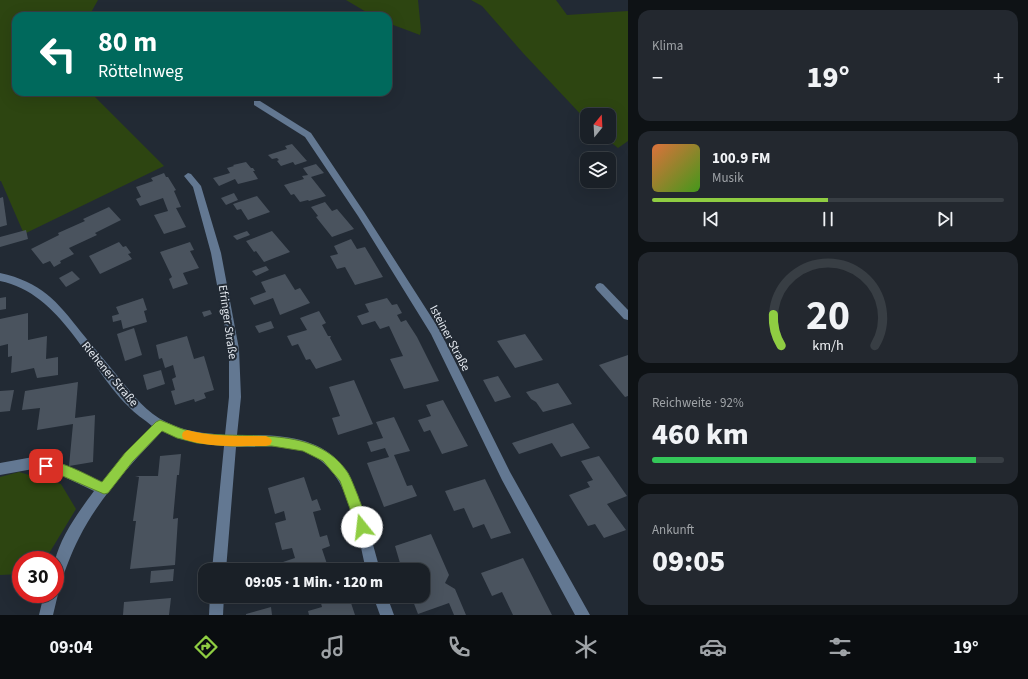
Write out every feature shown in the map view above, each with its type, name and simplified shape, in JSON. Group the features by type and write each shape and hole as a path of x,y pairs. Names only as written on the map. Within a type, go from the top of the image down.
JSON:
{"street":[{"name":"Isteiner Straße","path":"257,103 308,135 361,214 434,332 506,476 583,615"},
{"name":"Efringer Straße","path":"188,176 197,186 216,253 234,349 235,397 220,563"},
{"name":"Riehener Straße","path":"0,276 33,289 46,297 132,402 160,425 177,433 197,438 230,441 272,441 304,446 327,458 344,477 358,512 371,563"},
{"path":"600,287 628,316"},
{"path":"64,557 76,528 104,489 129,457 160,425"},
{"path":"0,469 33,463 59,468 104,489"},
{"path":"46,615 49,603"},
{"path":"216,615 217,603"},
{"path":"383,603 387,615"}],"green space":[{"path":"0,0 98,0 91,12 12,12 12,96 94,96 164,166 24,234 0,181"},
{"path":"346,0 418,0 421,30 420,35 392,24 392,12 366,12"},
{"path":"471,0 556,0 567,15 628,11 628,141 618,148 613,144 616,144 616,108 580,108 580,114 523,53 482,6"},
{"path":"19,472 61,484 76,509 50,551 12,551 12,574 0,575 0,477"}],"building":[{"path":"292,144 307,161 295,165 293,162 281,166 277,161 279,160 277,158 272,159 268,155 287,149 285,146"},
{"path":"246,162 251,168 253,168 255,171 253,171 258,179 238,184 235,179 219,186 213,178 230,173 227,168 234,166 233,165"},
{"path":"316,164 324,173 311,177 326,196 300,202 294,194 291,195 284,185 304,179 302,176 308,175 303,168"},
{"path":"164,173 176,190 174,191 181,207 176,208 186,227 164,234 154,215 168,211 163,198 140,206 136,199 141,197 136,187 153,181 151,178"},
{"path":"234,193 238,200 226,205 221,198"},
{"path":"257,196 270,212 248,220 241,209 237,210 233,204"},
{"path":"3,197 7,225 0,227 0,198"},
{"path":"325,202 332,211 337,209 354,229 332,237 316,217 318,216 311,207"},
{"path":"109,207 121,220 95,233 97,235 69,248 74,254 60,261 61,263 54,267 50,261 43,264 31,249 59,235 58,233 85,221 83,219"},
{"path":"26,230 28,239 0,247 0,237"},
{"path":"247,231 250,235 237,240 233,236"},
{"path":"272,231 290,252 264,262 246,241"},
{"path":"351,239 357,249 365,247 383,277 355,285 345,267 337,269 330,256 338,254 334,246"},
{"path":"119,242 123,247 126,246 131,253 128,254 132,259 100,274 89,256"},
{"path":"190,242 194,250 190,251 199,268 183,273 188,284 173,289 169,279 172,277 160,252"},
{"path":"266,266 269,270 256,276 252,271"},
{"path":"72,271 80,279 66,287 59,278"},
{"path":"285,274 295,290 300,288 310,303 280,315 273,298 254,305 250,298 266,292 261,282"},
{"path":"6,297 6,309 0,310 0,298"},
{"path":"143,298 147,310 144,311 147,322 123,329 121,320 113,322 112,316 119,314 116,307"},
{"path":"387,298 392,305 397,304 402,313 397,315 401,322 406,320 417,337 439,381 404,389 390,359 403,356 389,326 380,329 375,321 362,325 357,316 369,312 365,304"},
{"path":"210,310 212,314 204,317 202,312"},
{"path":"319,311 326,323 322,325 328,336 331,336 330,338 342,360 316,369 310,359 306,360 298,344 292,346 287,336 307,330 300,318"},
{"path":"28,313 28,340 47,336 46,359 58,357 58,375 37,378 34,368 11,373 12,356 8,357 8,344 0,346 0,319"},
{"path":"271,321 274,328 259,333 255,326"},
{"path":"134,328 142,355 125,361 117,334"},
{"path":"525,334 543,360 515,368 497,341"},
{"path":"187,336 194,359 204,356 214,390 204,393 206,398 195,402 194,399 175,405 171,391 175,390 172,379 176,377 173,365 165,368 162,358 159,359 156,345"},
{"path":"628,355 628,396 625,397 599,365"},
{"path":"161,370 165,384 147,390 143,375"},
{"path":"498,376 511,397 495,402 483,380"},
{"path":"354,380 373,424 338,435 332,418 340,416 329,387"},
{"path":"78,382 75,418 95,415 93,462 69,466 73,424 37,430 40,408 22,410 25,391"},
{"path":"558,383 572,404 543,412 526,392"},
{"path":"14,390 10,411 0,412 0,391"},
{"path":"443,400 468,446 442,454 430,430 424,432 418,420 431,416 426,405"},
{"path":"394,417 410,451 394,455 407,486 412,485 417,496 384,507 367,463 389,457 385,448 371,452 367,442 383,438 376,422"},
{"path":"573,423 590,448 561,457 552,443 519,454 512,443"},
{"path":"181,454 179,475 177,475 173,519 178,518 175,565 130,569 136,521 133,521 139,477 135,476 158,476 160,456"},
{"path":"599,456 627,496 607,504 626,530 604,538 595,524 588,526 569,495 590,487 587,482 593,480 581,461"},
{"path":"304,477 312,501 317,499 321,510 313,512 320,537 327,535 330,546 322,549 327,563 283,563 295,558 292,548 282,550 275,523 286,520 284,511 275,514 268,488"},
{"path":"485,479 511,533 491,539 484,524 473,528 464,508 454,511 445,491"},
{"path":"431,534 449,575 445,583 455,589 466,615 454,615 449,603 418,614 414,603 430,603 430,563 400,563 395,546"},
{"path":"523,558 552,615 513,615 502,592 492,596 481,573"},
{"path":"174,569 173,581 150,583 151,571"},
{"path":"171,598 169,615 123,615 124,602"},
{"path":"321,603 351,603 355,615 309,615 308,611 322,607"},
{"path":"271,607 272,615 246,615 246,614"}],"slow traffic":[{"path":"187,435 197,438 230,441 266,441"}],"route":[{"path":"46,466 59,468 104,489 129,457 160,425 177,433 197,438 230,441 272,441 304,446 327,458 344,477 358,512 362,527"}]}
